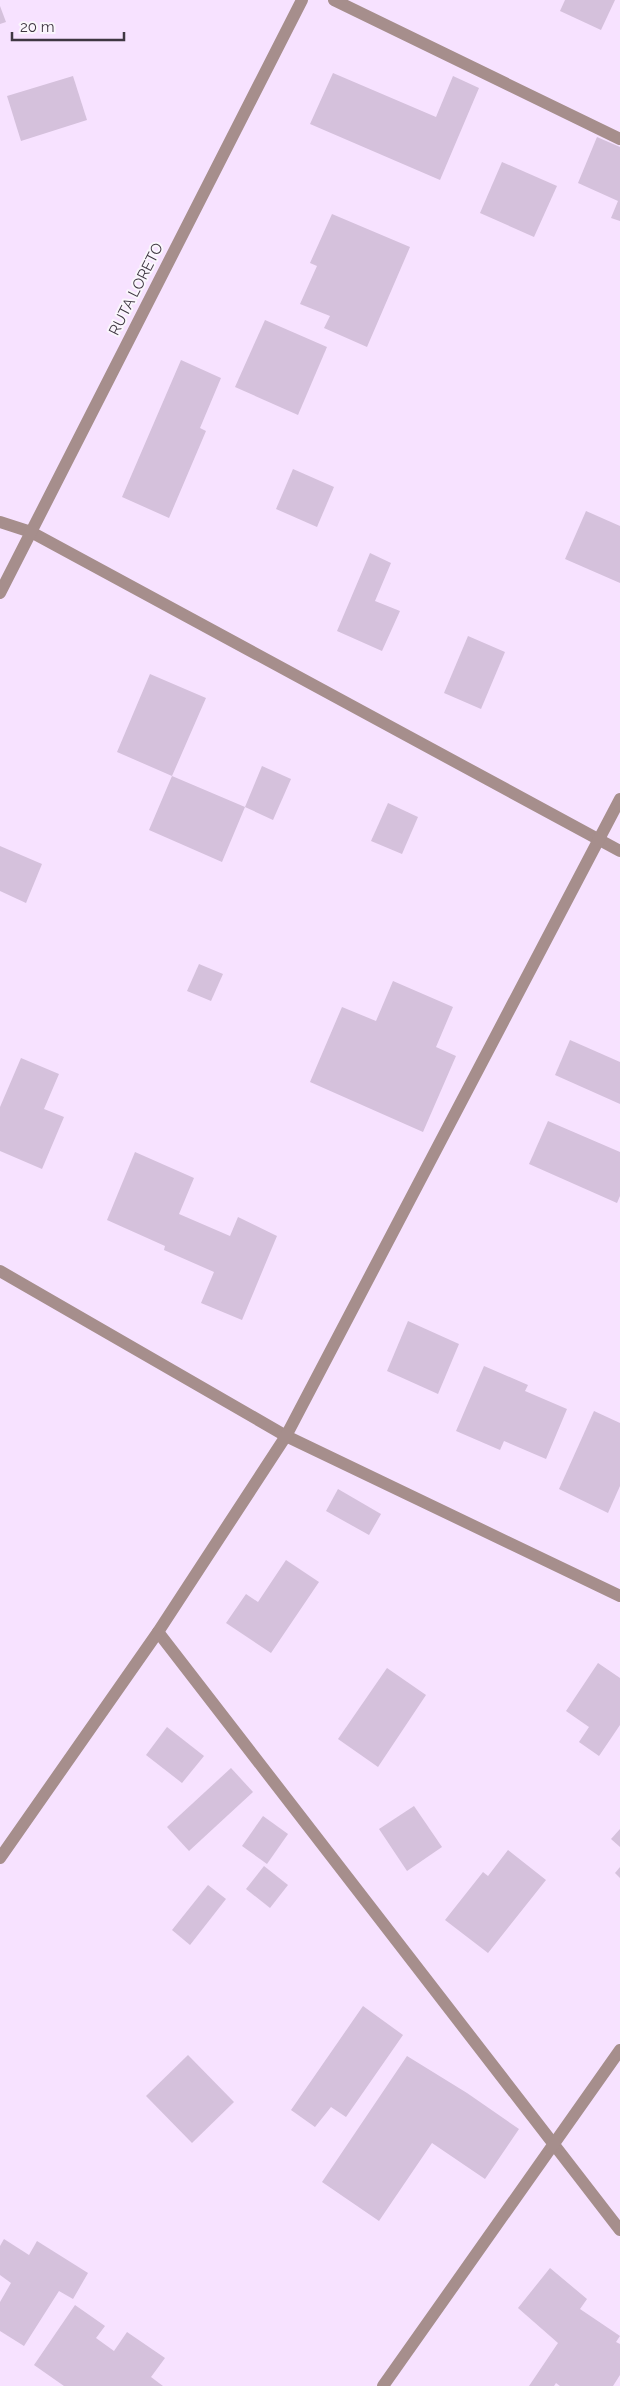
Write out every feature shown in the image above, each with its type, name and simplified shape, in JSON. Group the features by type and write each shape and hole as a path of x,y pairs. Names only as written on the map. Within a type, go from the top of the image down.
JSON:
{"street":[{"name":"RUTA LORETO","path":"0,593 302,0"},
{"path":"334,0 620,139"},
{"path":"0,522 31,532 598,841 620,851"},
{"path":"0,1858 158,1632 286,1436 620,799"},
{"path":"0,1271 286,1436 620,1596"},
{"path":"158,1632 620,2230"},
{"path":"383,2386 620,2050"}],"building":[{"path":"565,0 615,0 601,30 560,11"},
{"path":"0,6 6,22 0,24"},
{"path":"333,73 436,117 453,76 479,88 440,180 310,124"},
{"path":"73,76 87,120 21,141 7,96"},
{"path":"597,137 620,147 620,221 611,218 618,201 578,183"},
{"path":"502,162 557,186 534,237 480,213"},
{"path":"332,214 410,247 367,347 324,328 330,316 300,304 317,266 310,263"},
{"path":"265,320 327,347 298,415 235,387"},
{"path":"181,360 221,378 200,428 206,431 169,518 122,497"},
{"path":"293,469 334,487 317,527 276,509"},
{"path":"586,511 620,526 620,583 565,559"},
{"path":"370,553 391,563 375,601 400,611 382,651 337,631"},
{"path":"468,636 505,652 481,709 444,693"},
{"path":"150,674 206,698 172,776 117,752"},
{"path":"262,766 291,779 273,820 245,807"},
{"path":"172,776 245,807 222,862 149,830"},
{"path":"388,803 418,817 402,854 371,841"},
{"path":"0,846 42,864 26,903 0,891"},
{"path":"199,964 223,974 211,1001 187,991"},
{"path":"393,981 453,1007 436,1047 456,1056 423,1132 310,1082 342,1007 376,1021"},
{"path":"570,1040 620,1062 620,1104 555,1075"},
{"path":"21,1058 59,1074 44,1109 64,1117 42,1169 0,1151 0,1107"},
{"path":"548,1121 620,1152 620,1196 617,1203 529,1164"},
{"path":"135,1152 194,1178 179,1214 230,1236 238,1217 277,1236 242,1320 201,1303 214,1272 164,1250 165,1246 107,1220"},
{"path":"408,1321 459,1344 438,1394 387,1371"},
{"path":"484,1366 528,1385 525,1391 567,1409 546,1459 504,1441 500,1450 456,1431"},
{"path":"594,1411 620,1423 620,1486 608,1513 559,1489"},
{"path":"338,1489 381,1514 369,1535 326,1511"},
{"path":"286,1560 319,1582 271,1653 226,1623 246,1594 258,1602"},
{"path":"598,1663 620,1678 620,1725 599,1756 579,1742 589,1727 566,1711"},
{"path":"387,1668 426,1695 378,1767 338,1739"},
{"path":"167,1727 204,1756 182,1783 146,1755"},
{"path":"231,1768 253,1792 189,1851 167,1827"},
{"path":"414,1806 442,1847 407,1871 379,1829"},
{"path":"263,1816 288,1834 267,1864 242,1846"},
{"path":"620,1829 620,1847 611,1839"},
{"path":"508,1850 546,1880 488,1953 445,1920 483,1872 488,1876"},
{"path":"264,1866 288,1885 270,1908 246,1889"},
{"path":"620,1867 620,1878 615,1873"},
{"path":"208,1885 226,1899 190,1945 172,1930"},
{"path":"363,2006 403,2035 346,2117 331,2107 315,2127 291,2110"},
{"path":"188,2055 234,2102 192,2143 146,2096"},
{"path":"407,2056 467,2093 519,2129 485,2179 432,2143 379,2221 322,2182"},
{"path":"4,2239 29,2255 37,2241 88,2273 73,2299 59,2291 24,2346 0,2331 0,2302 11,2283 0,2275 0,2246"},
{"path":"550,2268 587,2299 580,2309 620,2336 616,2342 620,2344 620,2375 613,2386 560,2386 556,2383 554,2386 529,2386 558,2343 518,2308"},
{"path":"75,2305 105,2326 96,2338 114,2351 127,2332 165,2358 151,2377 163,2386 64,2386 34,2365"}]}
